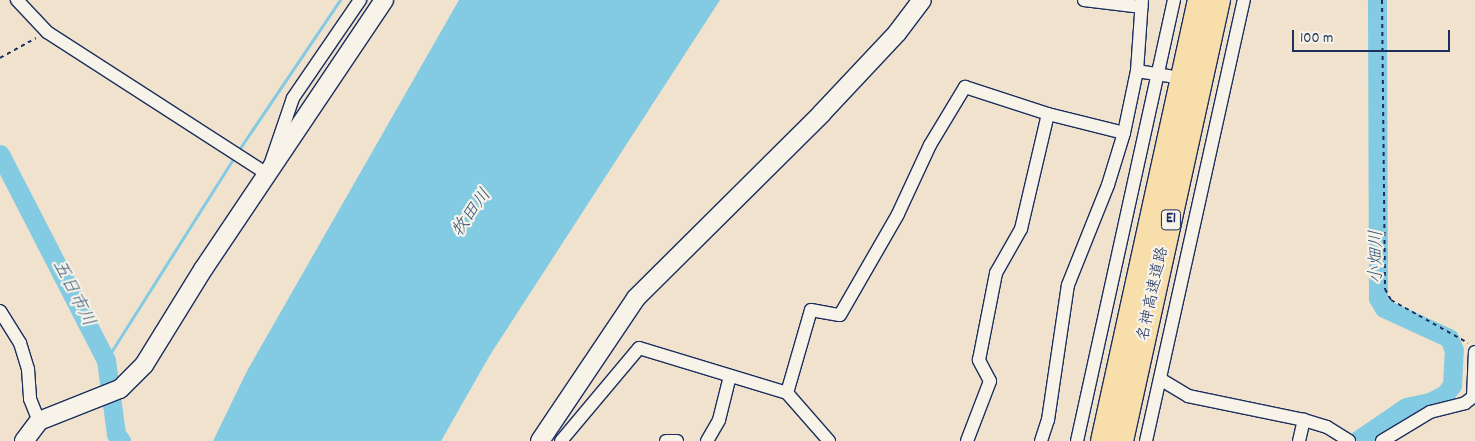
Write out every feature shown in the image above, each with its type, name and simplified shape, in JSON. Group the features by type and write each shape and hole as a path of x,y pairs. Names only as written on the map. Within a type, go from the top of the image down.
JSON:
{"highway":[{"name":"名神高速道路","path":"1102,441 1199,0"},
{"name":"名神高速道路","path":"1122,441 1219,0"}],"street":[{"path":"16,0 47,32 267,174"},
{"path":"267,174 293,98 360,0"},
{"path":"24,441 39,421 103,398 133,378 384,0"},
{"path":"540,441 636,298 827,107 897,33 922,0"},
{"path":"1041,441 1048,420 1068,286 1108,185 1124,133 1137,71 1142,4 1084,0"},
{"path":"1077,441 1164,74 1174,0"},
{"path":"1146,441 1244,0"},
{"path":"1137,71 1164,74"},
{"path":"1210,85 1223,88"},
{"path":"787,393 811,310 840,315 898,214 930,145 965,87 1048,114 1124,133"},
{"path":"967,441 990,381 979,360 996,273 1021,229 1048,114"},
{"path":"0,311 20,343 28,369 30,399 39,421"},
{"path":"561,441 639,348 787,393 828,441"},
{"path":"1382,441 1430,412 1465,404 1473,396 1475,352"},
{"path":"707,441 720,420 730,376"},
{"path":"1160,379 1188,396 1212,404 1304,420 1327,427 1347,440"},
{"path":"1089,389 1102,392"},
{"path":"1141,402 1154,406"},
{"path":"1299,441 1304,420"},
{"path":"666,441 677,441"}],"path":[{"path":"1382,0 1385,289 1392,300 1466,340 1475,352"},
{"path":"0,58 47,32"}],"water":[{"name":"牧田川","path":"459,0 720,0 490,355 441,441 213,441 247,371"}],"waterway":[{"path":"238,151 340,0"},
{"name":"小畑川","path":"1356,441 1406,407 1430,402 1445,394 1452,385 1454,350 1449,338 1384,308 1378,298 1377,0"},
{"name":"五日市川","path":"0,154 106,360 116,434 121,441"},
{"path":"106,360 235,156"}]}
